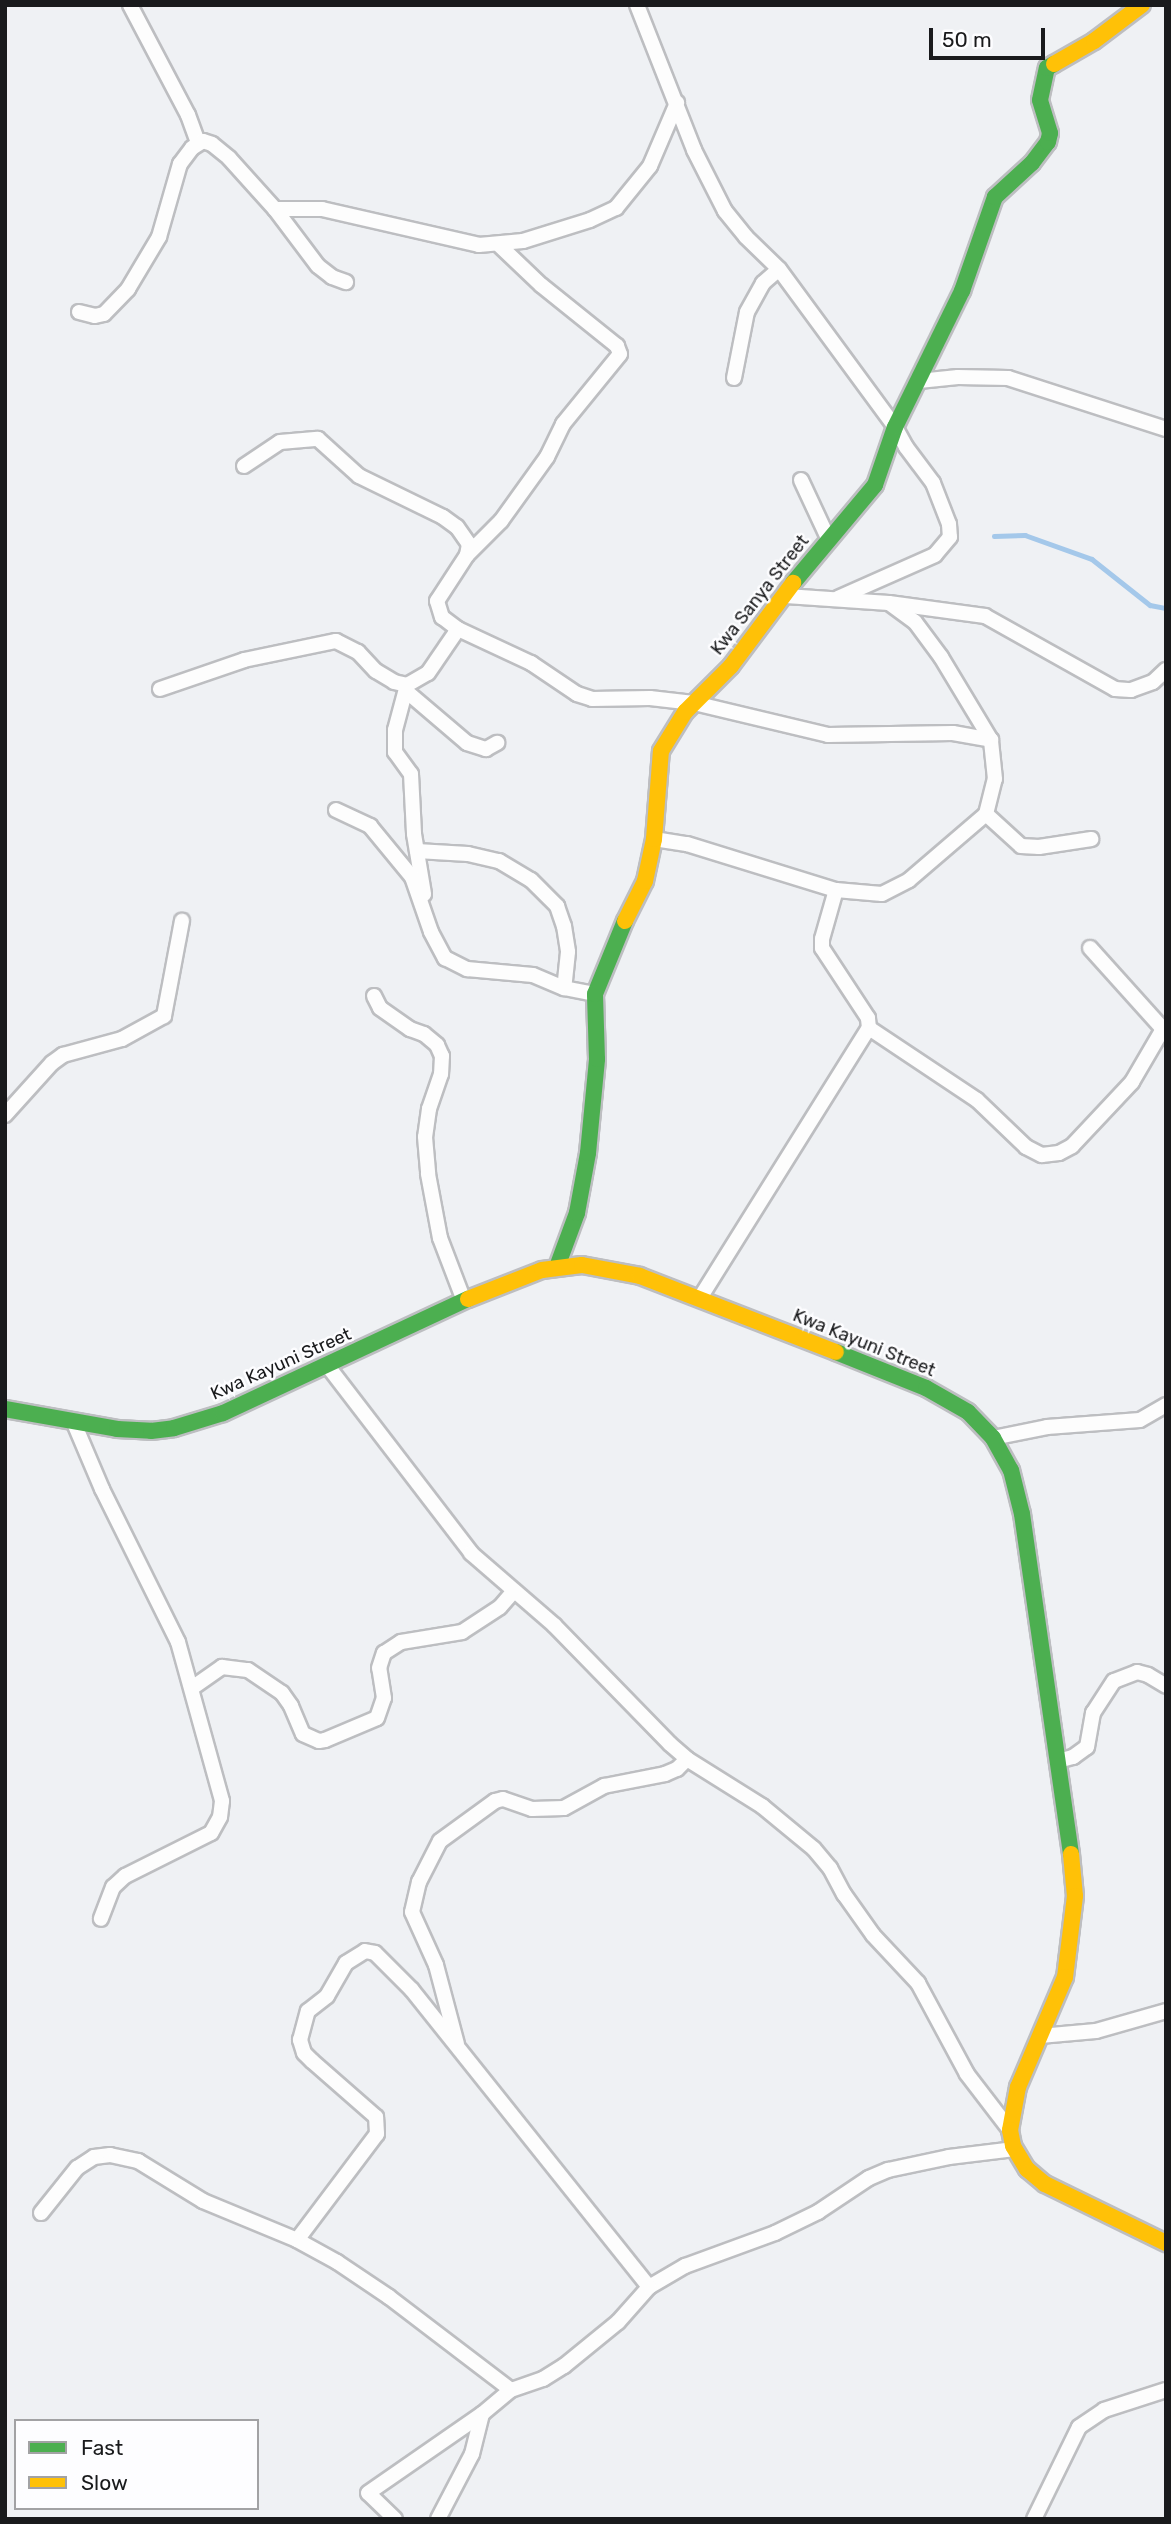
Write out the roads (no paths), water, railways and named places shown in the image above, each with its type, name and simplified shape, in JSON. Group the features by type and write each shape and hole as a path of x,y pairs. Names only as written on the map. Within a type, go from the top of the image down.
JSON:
{"street":[{"path":"130,5 188,115 198,142"},
{"path":"638,5 704,173 725,211 746,237 779,269 895,426 906,447 933,483 949,524 950,537 935,555 838,598"},
{"name":"Kwa Sanya Street","path":"557,1267 577,1213 588,1153 597,1059 595,994 630,909 645,881 654,839 661,751 671,732 694,703 731,666 828,538 875,485 895,426 962,291 995,197 1032,163 1048,142 1050,133 1040,100 1047,68 1094,41 1142,5"},
{"path":"275,209 322,209 479,245 500,246 569,228 616,208 650,166 677,103"},
{"path":"79,312 95,316 104,314 128,289 155,246 174,178 186,155 198,142 206,141 221,150 275,209 318,266 346,282"},
{"path":"500,246 541,285 617,346 620,354 563,424 547,457 500,521 467,555 437,601 442,617 458,629 503,648 577,694 592,699 650,698 694,703 828,735 953,733 991,740"},
{"path":"734,378 747,312 763,283 779,269"},
{"path":"916,385 919,381 958,377 1008,378 1166,429"},
{"path":"244,466 280,442 318,439 359,477 443,517 457,527 469,544 467,555"},
{"path":"801,480 828,538"},
{"path":"786,596 888,603 985,616 1115,689 1131,690 1153,682 1166,670"},
{"path":"654,839 687,844 836,890 883,894 893,891 986,814 995,779 991,740 922,631 888,603"},
{"path":"423,905 424,888 411,774 395,752 395,730 406,688 428,673 458,629"},
{"path":"160,689 244,660 336,641 358,652 376,671 406,688 467,743 486,750 497,743"},
{"path":"336,810 362,821 380,835 412,877 438,949 454,964 467,970 533,975 564,988 595,994"},
{"path":"986,814 1021,846 1039,847 1091,839"},
{"path":"418,851 468,855 499,861 531,880 557,906 564,926 568,952 564,988"},
{"path":"700,1298 869,1028 868,1018 822,948 822,939 836,890"},
{"path":"5,1115 52,1063 63,1055 122,1039 164,1016 182,921"},
{"path":"869,1028 977,1100 1026,1147 1042,1155 1059,1153 1072,1146 1132,1082 1164,1026 1090,948"},
{"path":"374,996 380,1008 410,1029 424,1034 437,1045 442,1056 441,1074 429,1109 425,1137 428,1174 440,1238 464,1301"},
{"name":"Kwa Kayuni Street","path":"5,1409 74,1423 140,1431 174,1428 223,1413 499,1285 557,1267 601,1267 640,1276 700,1298 926,1388 968,1412 993,1438 1011,1470 1022,1514 1058,1761 1074,1896 1072,1940 1065,1977 1017,2087 1010,2130 1015,2149 1027,2169 1045,2184 1166,2243"},
{"path":"327,1365 455,1533 514,1591 554,1625 624,1700 687,1759 762,1806 814,1849 830,1868 867,1927 918,1983 967,2074 1010,2130"},
{"path":"993,1438 1047,1427 1140,1420 1166,1405"},
{"path":"74,1423 102,1489 178,1642 222,1801 216,1828 204,1838 125,1876 113,1887 101,1919"},
{"path":"192,1688 222,1667 248,1670 264,1678 282,1693 303,1734 319,1741 325,1740 377,1718 384,1698 379,1668 384,1653 401,1642 462,1632 500,1607 514,1591"},
{"path":"1058,1761 1073,1757 1087,1747 1093,1713 1114,1681 1137,1672 1166,1686"},
{"path":"457,2046 438,1972 412,1912 419,1882 440,1841 495,1801 503,1799 532,1809 564,1808 604,1786 665,1774 677,1769 687,1759"},
{"path":"297,2240 377,2134 376,2117 304,2053 300,2040 308,2011 327,1996 346,1963 365,1951 375,1953 412,1990 649,2287"},
{"path":"1040,2036 1096,2031 1166,2011"},
{"path":"395,2519 368,2493 512,2390 543,2379 564,2366 618,2322 649,2287 685,2266 775,2233 818,2212 869,2178 888,2170 949,2157 1015,2149"},
{"path":"41,2213 77,2168 94,2157 110,2155 138,2161 203,2202 297,2240 389,2297 512,2390"},
{"path":"1034,2519 1079,2427 1104,2410 1166,2390"},
{"path":"438,2519 467,2466 479,2436 482,2414"}],"waterway":[{"path":"994,536 1025,535 1092,559 1150,605 1166,608"}]}
